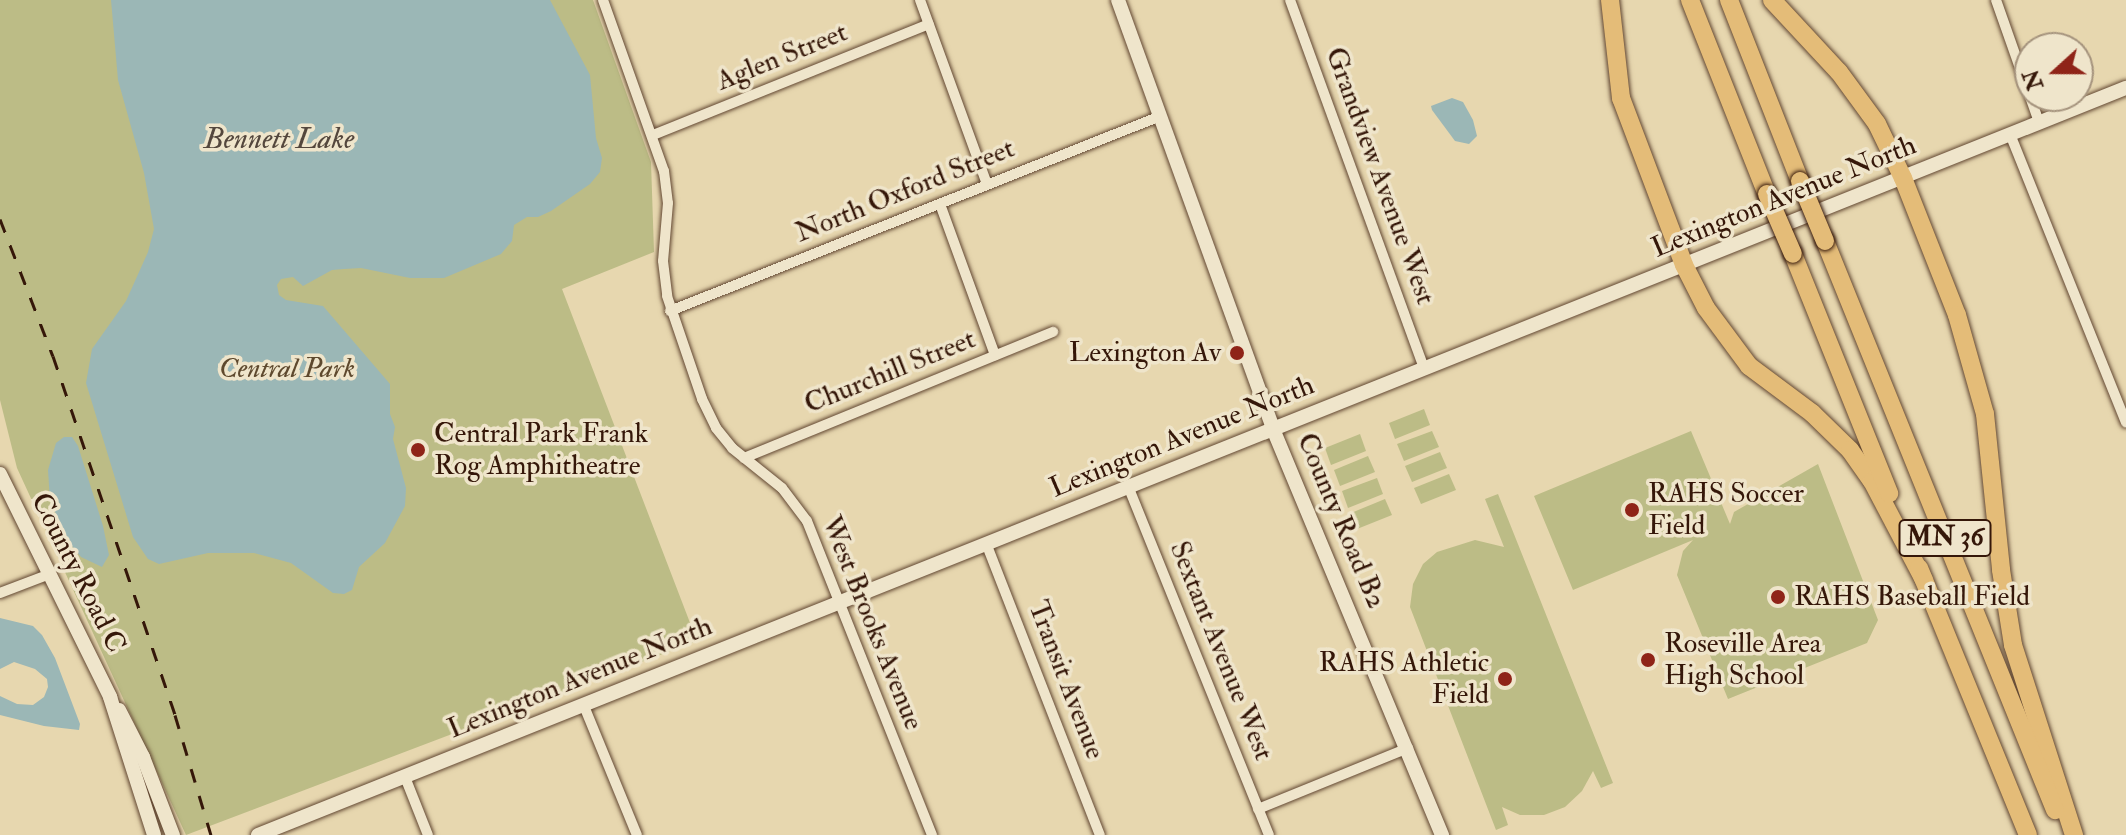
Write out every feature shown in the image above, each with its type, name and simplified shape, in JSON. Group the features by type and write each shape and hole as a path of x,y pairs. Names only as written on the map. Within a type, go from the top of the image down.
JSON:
{"highway":[{"path":"1610,0 1621,98 1684,265 1706,308 1735,351 1767,381 1823,423 1850,450 1872,481 1924,580"},
{"name":"MN 36","path":"1690,0 2028,835"},
{"name":"MN 36","path":"1729,0 2066,835"},
{"path":"1772,0 1858,96 1903,178 1957,315 1978,381 1990,449 2001,570 2013,645 2074,835"}],"main road":[{"name":"County Road B2","path":"1118,0 1273,429 1442,835"},
{"name":"Lexington Avenue North","path":"258,835 2126,88"},
{"name":"County Road C","path":"0,474 110,697 127,722 173,835"},
{"name":"County Road C","path":"110,697 154,835"}],"street":[{"name":"West Brooks Avenue","path":"603,0 653,135 667,189 663,261 670,311 709,416 732,448 782,488 800,510 812,533 837,603 932,835"},
{"path":"920,0 987,184"},
{"name":"Grandview Avenue West","path":"1290,0 1424,368"},
{"path":"1996,0 2039,122"},
{"name":"Aglen Street","path":"653,135 929,24"},
{"name":"North Oxford Street","path":"670,311 1158,117"},
{"path":"2010,134 2126,423"},
{"path":"940,204 995,355"},
{"name":"Churchill Street","path":"744,458 1053,332"},
{"name":"Sextant Avenue West","path":"1128,486 1269,835"},
{"name":"Transit Avenue","path":"986,543 1100,835"},
{"path":"0,593 50,574"},
{"path":"584,706 637,835"},
{"path":"1258,809 1408,748"},
{"path":"405,777 428,835"}],"green space":[{"name":"Central Park","path":"0,0 593,0 651,162 654,252 562,289 697,641 186,835 17,468 0,400"},
{"path":"1424,409 1430,425 1395,439 1389,423"},
{"path":"1432,431 1439,447 1404,461 1397,444"},
{"name":"RAHS Baseball Field","path":"1691,431 1730,524 1734,512 1818,464 1878,620 1867,643 1728,699 1677,575 1683,551 1693,540 1573,590 1534,496"},
{"path":"1360,434 1366,451 1331,465 1325,448"},
{"path":"1440,452 1447,468 1412,482 1405,466"},
{"path":"1368,456 1375,472 1340,486 1334,470"},
{"path":"1449,474 1456,490 1421,504 1414,488"},
{"path":"1377,478 1383,494 1348,508 1342,491"},
{"name":"RAHS Athletic Field","path":"1498,494 1613,783 1601,788 1593,771 1582,791 1565,807 1544,815 1520,815 1502,807 1508,825 1496,830 1410,607 1413,584 1423,564 1437,552 1475,540 1504,547 1485,499"},
{"path":"1385,499 1392,515 1357,529 1351,513"}],"water":[{"name":"Bennett Lake","path":"111,0 550,0 590,75 596,138 602,158 600,172 590,184 551,211 538,217 527,217 514,225 512,241 501,254 444,278 410,278 361,268 332,270 303,286 293,277 281,279 277,285 279,295 286,300 323,306 390,384 390,414 395,427 393,439 406,488 405,506 385,543 359,567 352,590 344,594 333,593 291,563 254,553 208,553 159,564 148,559 133,537 86,383 92,349 126,301 148,252 154,229 144,173 118,80"},
{"path":"1452,98 1463,102 1473,120 1477,136 1469,144 1455,141 1432,110 1431,106"},
{"path":"64,437 72,437 78,446 103,526 109,555 102,567 81,557 67,540 50,500 48,470 56,443"},
{"path":"0,618 33,626 42,635 55,658 80,724 79,730 44,726 0,715 0,696 17,704 33,705 44,697 48,687 47,679 35,669 14,662 0,669"}],"railway":[{"path":"0,219 53,356 175,715 211,835"}],"place":[{"name":"Lexington Av","path":"1237,353"},
{"name":"Central Park Frank Rog Amphitheatre","path":"418,450"},
{"name":"RAHS Soccer Field","path":"1632,510"},
{"name":"RAHS Baseball Field","path":"1778,597"},
{"name":"Roseville Area High School","path":"1648,660"},
{"name":"RAHS Athletic Field","path":"1505,679"}]}
